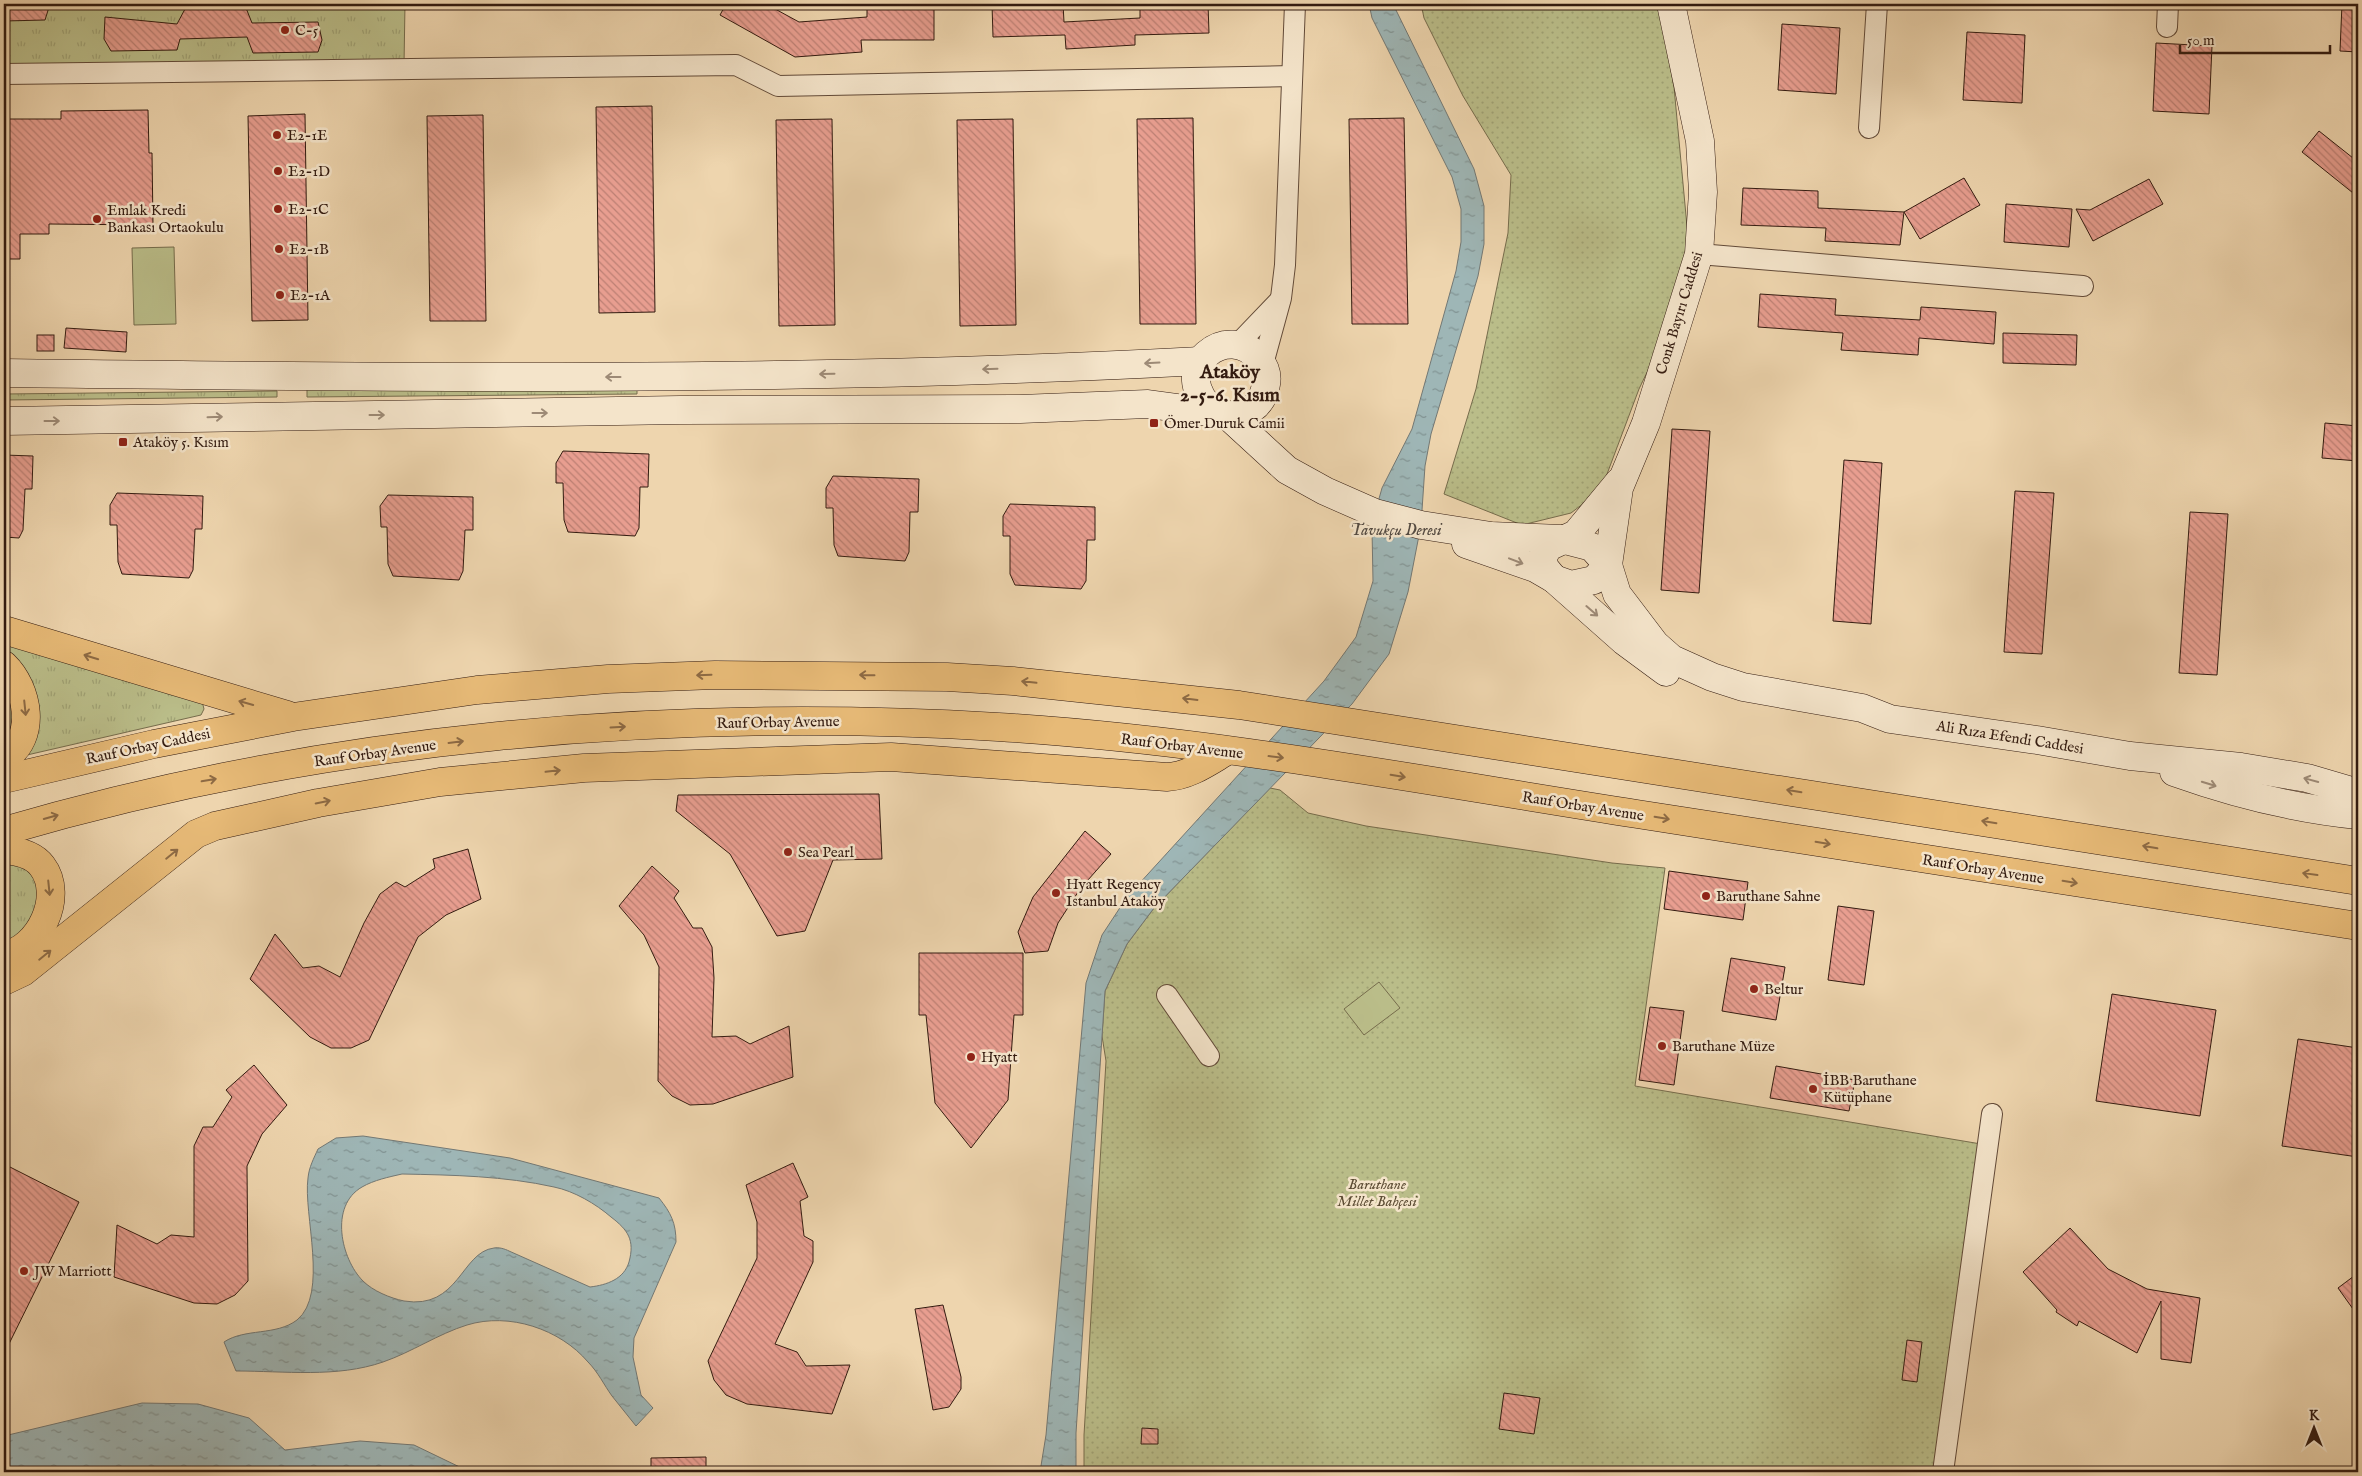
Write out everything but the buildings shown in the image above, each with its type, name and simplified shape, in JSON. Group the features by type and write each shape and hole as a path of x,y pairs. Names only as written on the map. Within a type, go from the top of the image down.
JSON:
{"highway":[{"path":"4,630 293,717 477,690 547,683 715,675 883,675 976,678 1109,690 1239,705 2358,881"},
{"path":"4,666 13,674 21,690 26,715 23,735 16,747 4,758"},
{"name":"Rauf Orbay Caddesi","path":"4,779 154,744 293,717"},
{"name":"Rauf Orbay Avenue","path":"4,831 65,813 187,784 332,759 392,750 603,728 825,721 1003,727 1227,751 1350,769 2358,926"},
{"path":"4,981 23,972 196,834 215,826 318,803 440,782 584,768 891,757 1166,777 1178,776 1196,769 1227,751"},
{"path":"332,759 383,769 439,765 466,766 513,775"},
{"path":"4,850 28,854 42,866 48,880 50,894 44,922 35,936 26,946 4,955"}],"street":[{"path":"4,421 666,410 1020,409 1148,404 1237,416 1248,412 1258,405 1265,391 1267,382 1263,364 1281,298 1285,265 1295,4"},
{"name":"Conk Bayırı Caddesi","path":"1608,565 1619,488 1646,423 1699,254 1703,192 1700,141 1671,4"},
{"path":"1868,128 1877,4"},
{"path":"2167,27 2168,4"},
{"path":"4,74 736,65 778,86 1292,76"},
{"path":"1699,254 2084,286"},
{"path":"1237,345 1281,298"},
{"path":"1263,364 1247,348 1237,345 1217,348 1201,361 1196,372 1195,384 1198,394 1287,470 1325,491 1375,513 1421,526 1491,536 1561,540 1592,547 1608,565 1617,594 1655,644 1672,659 1691,670 1743,687 1862,708 1890,719"},
{"path":"4,373 646,378 1020,369 1201,361"},
{"path":"1020,369 1020,409"},
{"path":"646,378 666,410"},
{"path":"1258,405 1287,470"},
{"name":"Conk Bayırı Caddesi","path":"1561,540 1576,534 1628,470"},
{"path":"1421,526 1438,534 1535,568 1554,579 1571,585 1594,580 1608,565"},
{"path":"1561,540 1548,548 1542,559 1545,568 1554,579 1624,641 1689,687 1779,710 1864,723 1890,719"},
{"name":"Ali Rıza Efendi Caddesi","path":"1890,719 2037,740 2130,756 2250,769 2307,778 2358,793"},
{"name":"Ali Rıza Efendi Caddesi","path":"2130,756 2233,791 2291,805 2358,815"},
{"path":"1167,995 1209,1056"},
{"path":"1943,1472 1992,1114"}],"green space":[{"path":"4,4 405,4 404,65 4,68"},
{"path":"1421,4 1659,4 1674,87 1688,237 1672,320 1639,389 1601,490 1571,513 1522,525 1444,494 1476,389 1508,233 1511,175 1463,96 1424,18"},
{"path":"174,247 176,324 134,325 132,248"},
{"path":"637,387 637,394 307,397 307,389"},
{"path":"277,391 277,397 4,400 4,394"},
{"path":"4,640 202,701 204,709 201,715 27,755 4,653"},
{"path":"4,682 12,697 15,727 4,746"},
{"name":"Baruthane Millet Bahçesi","path":"1270,788 1280,790 1308,813 1366,826 1612,863 1665,868 1635,1086 1981,1144 1938,1472 1084,1472 1084,1435 1106,1061 1102,1036 1105,991 1127,944 1154,908"},
{"path":"11,862 32,873 40,893 31,928 4,945 4,864"},
{"path":"1379,982 1400,1008 1364,1035 1344,1009"}],"water":[{"name":"Tavukçu Deresi","path":"1369,4 1393,4 1474,169 1484,206 1484,244 1478,276 1431,434 1425,466 1421,525 1408,592 1389,654 1352,704 1154,908 1127,944 1105,991 1076,1433 1076,1472 1040,1472 1046,1435 1086,983 1102,935 1127,897 1324,681 1356,637 1373,581 1372,529 1375,513 1382,488 1412,429 1456,271 1461,242 1461,209 1452,177 1372,18"},
{"path":"363,1136 510,1158 659,1198 672,1218 676,1242 634,1338 633,1357 641,1395 653,1408 636,1426 612,1396 595,1370 576,1350 548,1332 516,1322 483,1322 467,1325 394,1358 365,1367 329,1372 236,1371 224,1342 241,1335 289,1325 297,1320 306,1308 312,1292 313,1273 307,1193 309,1174 318,1149 336,1138","holes":["402,1174 517,1180 554,1187 577,1195 605,1212 626,1231 631,1248 627,1268 614,1280 603,1285 590,1287 507,1250 496,1248 483,1252 474,1259 448,1289 437,1297 422,1301 404,1301 382,1294 363,1281 349,1260 344,1247 342,1219 345,1207 352,1196 362,1187 371,1182"]},
{"path":"142,1403 198,1404 249,1418 285,1450 360,1441 414,1445 470,1472 4,1472 4,1436"}],"place":[{"name":"C-5","path":"285,30"},
{"name":"E2-1E","path":"277,135"},
{"name":"E2-1D","path":"278,171"},
{"name":"E2-1C","path":"278,209"},
{"name":"Emlak Kredi Bankası Ortaokulu","path":"97,219"},
{"name":"E2-1B","path":"279,249"},
{"name":"E2-1A","path":"280,295"},
{"name":"Ömer Duruk Camii","path":"1154,423"},
{"name":"Ataköy 5. Kısım","path":"123,442"},
{"name":"Sea Pearl","path":"788,852"},
{"name":"Hyatt Regency Istanbul Ataköy","path":"1056,893"},
{"name":"Baruthane Sahne","path":"1706,896"},
{"name":"Beltur","path":"1754,989"},
{"name":"Baruthane Müze","path":"1662,1046"},
{"name":"Hyatt","path":"971,1057"},
{"name":"İBB Baruthane Kütüphane","path":"1813,1089"},
{"name":"JW Marriott","path":"24,1271"}],"district":[{"name":"Ataköy 2-5-6. Kısım","path":"1230,382"}]}
